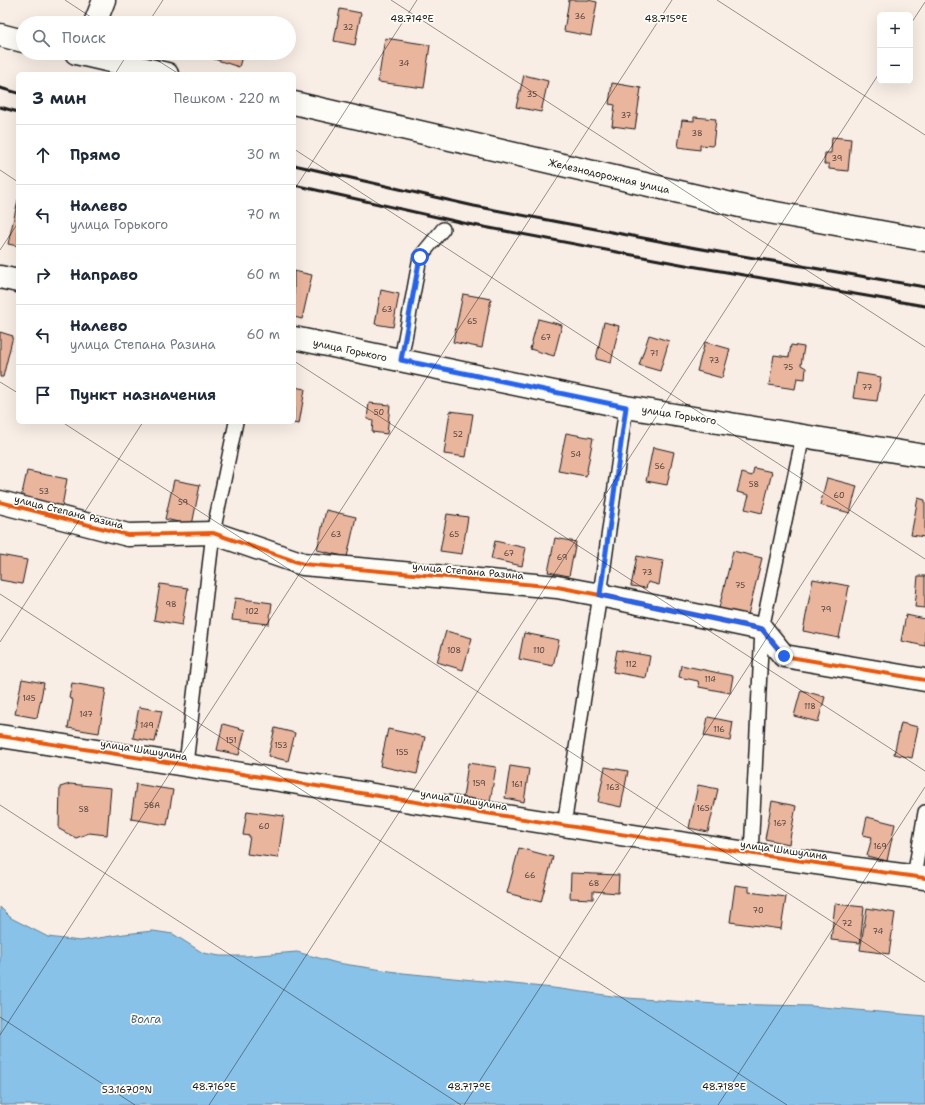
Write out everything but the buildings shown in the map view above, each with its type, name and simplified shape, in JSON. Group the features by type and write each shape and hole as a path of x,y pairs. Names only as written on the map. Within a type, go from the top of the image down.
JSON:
{"street":[{"path":"98,16 104,0"},
{"path":"0,35 16,39"},
{"path":"107,60 158,72"},
{"name":"Железнодорожная улица","path":"296,103 753,209 925,240"},
{"path":"0,277 16,281"},
{"name":"улица Горького","path":"296,338 626,407 925,456"},
{"name":"улица Степана Разина","path":"0,502 128,535 213,533 303,564 557,587 762,629"},
{"path":"762,629 784,656 925,680"},
{"name":"улица Шишулина","path":"0,736 186,764 751,854 919,878"}],"lane":[{"path":"401,360 420,257 443,229"},
{"path":"564,825 600,595 626,407"},
{"path":"186,764 213,533 236,424"},
{"path":"751,854 762,629 803,436"},
{"path":"919,878 925,812"}],"water":[{"name":"Волга","path":"0,907 11,918 48,937 80,941 153,931 173,934 203,953 220,956 247,956 297,952 337,963 403,973 553,988 627,998 717,1004 811,1006 925,1016 925,1105 0,1105"}],"railway":[{"path":"0,88 16,92"},
{"path":"0,107 16,111"},
{"path":"296,165 474,206 696,248 925,287"},
{"path":"296,185 468,224 691,266 925,306"}],"cycle path":[{"path":"0,502 128,535 213,533 303,564 557,587 600,595 762,629 784,656 925,680"},
{"path":"0,736 693,845 925,878"}],"route":[{"path":"420,257 401,360 626,407 600,595 762,629 784,656"}]}
